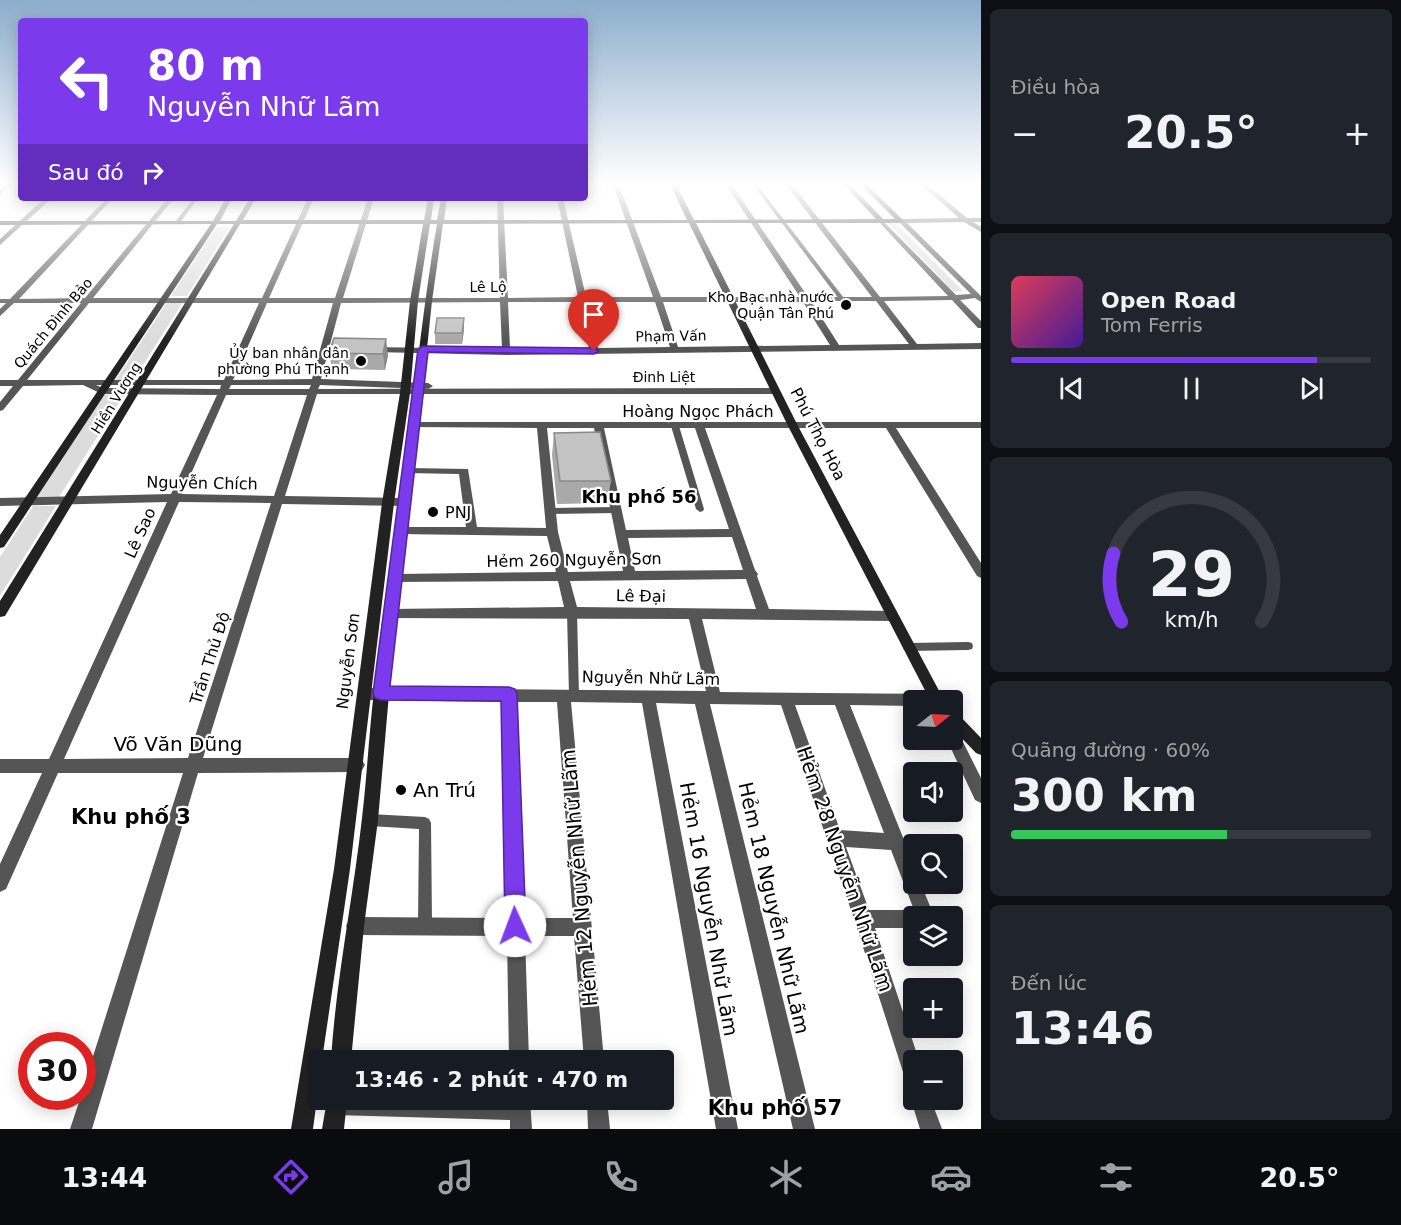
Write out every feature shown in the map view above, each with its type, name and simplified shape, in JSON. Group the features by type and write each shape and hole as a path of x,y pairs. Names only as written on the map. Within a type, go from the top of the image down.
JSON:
{"street":[{"path":"0,314 76,235"},
{"name":"Quách Đình Bảo","path":"0,408 142,235"},
{"name":"Hiền Vương","path":"0,543 206,235"},
{"name":"Hiền Vương","path":"0,612 232,235"},
{"name":"Lê Sao","path":"0,883 295,235"},
{"name":"Trần Thủ Độ","path":"81,1129 193,765 314,387 332,349 338,300 359,235"},
{"name":"Nguyễn Sơn","path":"302,1129 357,765 388,503 412,388 425,235"},
{"name":"Nguyễn Sơn","path":"421,301 438,235"},
{"path":"501,235 506,352"},
{"path":"567,235 584,299 594,351"},
{"path":"633,235 660,299 675,350"},
{"name":"Phú Thọ Hòa","path":"699,235 792,426 931,690"},
{"path":"763,235 806,298 836,348"},
{"path":"830,235 915,347"},
{"path":"894,235 981,326"},
{"path":"916,235 980,299"},
{"name":"Lê Lộ","path":"0,301 980,299"},
{"name":"Phạm Vấn","path":"362,349 506,352 753,347 981,346"},
{"name":"Đinh Liệt","path":"0,383 87,385 108,382 142,382 225,387"},
{"name":"Đinh Liệt","path":"87,385 102,391 136,392 225,387 775,391"},
{"name":"Nguyễn Sơn","path":"342,1050 355,926 370,820 390,614 414,425 412,388"},
{"name":"Hoàng Ngọc Phách","path":"414,425 981,425"},
{"path":"542,425 552,532 572,612"},
{"path":"889,425 981,573"},
{"path":"599,426 630,576"},
{"path":"699,426 764,614"},
{"path":"409,471 464,471 472,532"},
{"name":"Nguyễn Chích","path":"0,502 174,498 404,502"},
{"path":"400,531 552,532"},
{"path":"622,534 737,533"},
{"name":"Hẻm 260 Nguyễn Sơn","path":"396,579 752,574"},
{"name":"Lê Đại","path":"390,614 572,612 892,616"},
{"name":"Hẻm 18 Nguyễn Nhữ Lãm","path":"694,614 707,697 804,1129"},
{"name":"Nguyễn Nhữ Lãm","path":"365,694 903,700"},
{"path":"509,694 519,1050"},
{"name":"Hẻm 12 Nguyễn Nhữ Lãm","path":"569,695 593,1050"},
{"name":"Hẻm 16 Nguyễn Nhữ Lãm","path":"648,696 727,1129"},
{"name":"Hẻm 28 Nguyễn Nhữ Lãm","path":"786,698 863,919 906,1050"},
{"path":"840,699 921,906"},
{"path":"963,729 981,748"},
{"path":"959,750 981,795"},
{"name":"Võ Văn Dũng","path":"0,766 357,765"},
{"path":"835,838 896,842"},
{"path":"863,919 903,919"},
{"path":"355,926 425,924 583,927"},
{"path":"333,1129 335,1110"},
{"path":"471,1110 521,1113"},
{"path":"598,1110 599,1129"},
{"path":"924,1110 931,1129"}],"lane":[{"path":"792,235 841,298"},
{"path":"675,426 700,509"},
{"path":"550,511 616,510"},
{"path":"569,695 572,612"},
{"path":"908,647 968,646"},
{"path":"370,820 425,823 425,924"}],"shaded area":[{"path":"211,235 225,235 187,296 171,296"},
{"path":"899,235 907,235 963,291 954,292"},
{"path":"167,302 183,302 133,381 115,381"},
{"path":"104,395 124,395 59,497 36,497"},
{"path":"33,506 56,506 0,596 0,557"}],"building":[{"path":"437,318 464,318 462,333 435,333"},
{"path":"334,338 386,339 383,354 329,353"},
{"path":"600,432 611,481 560,481 554,433"}],"place":[{"name":"Kho Bạc nhà nước Quận Tân Phú","path":"846,305"},
{"name":"Ủy ban nhân dân phường Phú Thạnh","path":"361,361"},
{"name":"PNJ","path":"433,512"},
{"name":"An Trú","path":"401,790"}],"district":[{"name":"Khu phố 56","path":"639,496"},
{"name":"Khu phố 3","path":"131,817"},
{"name":"Khu phố 57","path":"775,1108"}],"route":[{"path":"515,926 509,694 381,693 423,349 506,352 594,351"}]}
